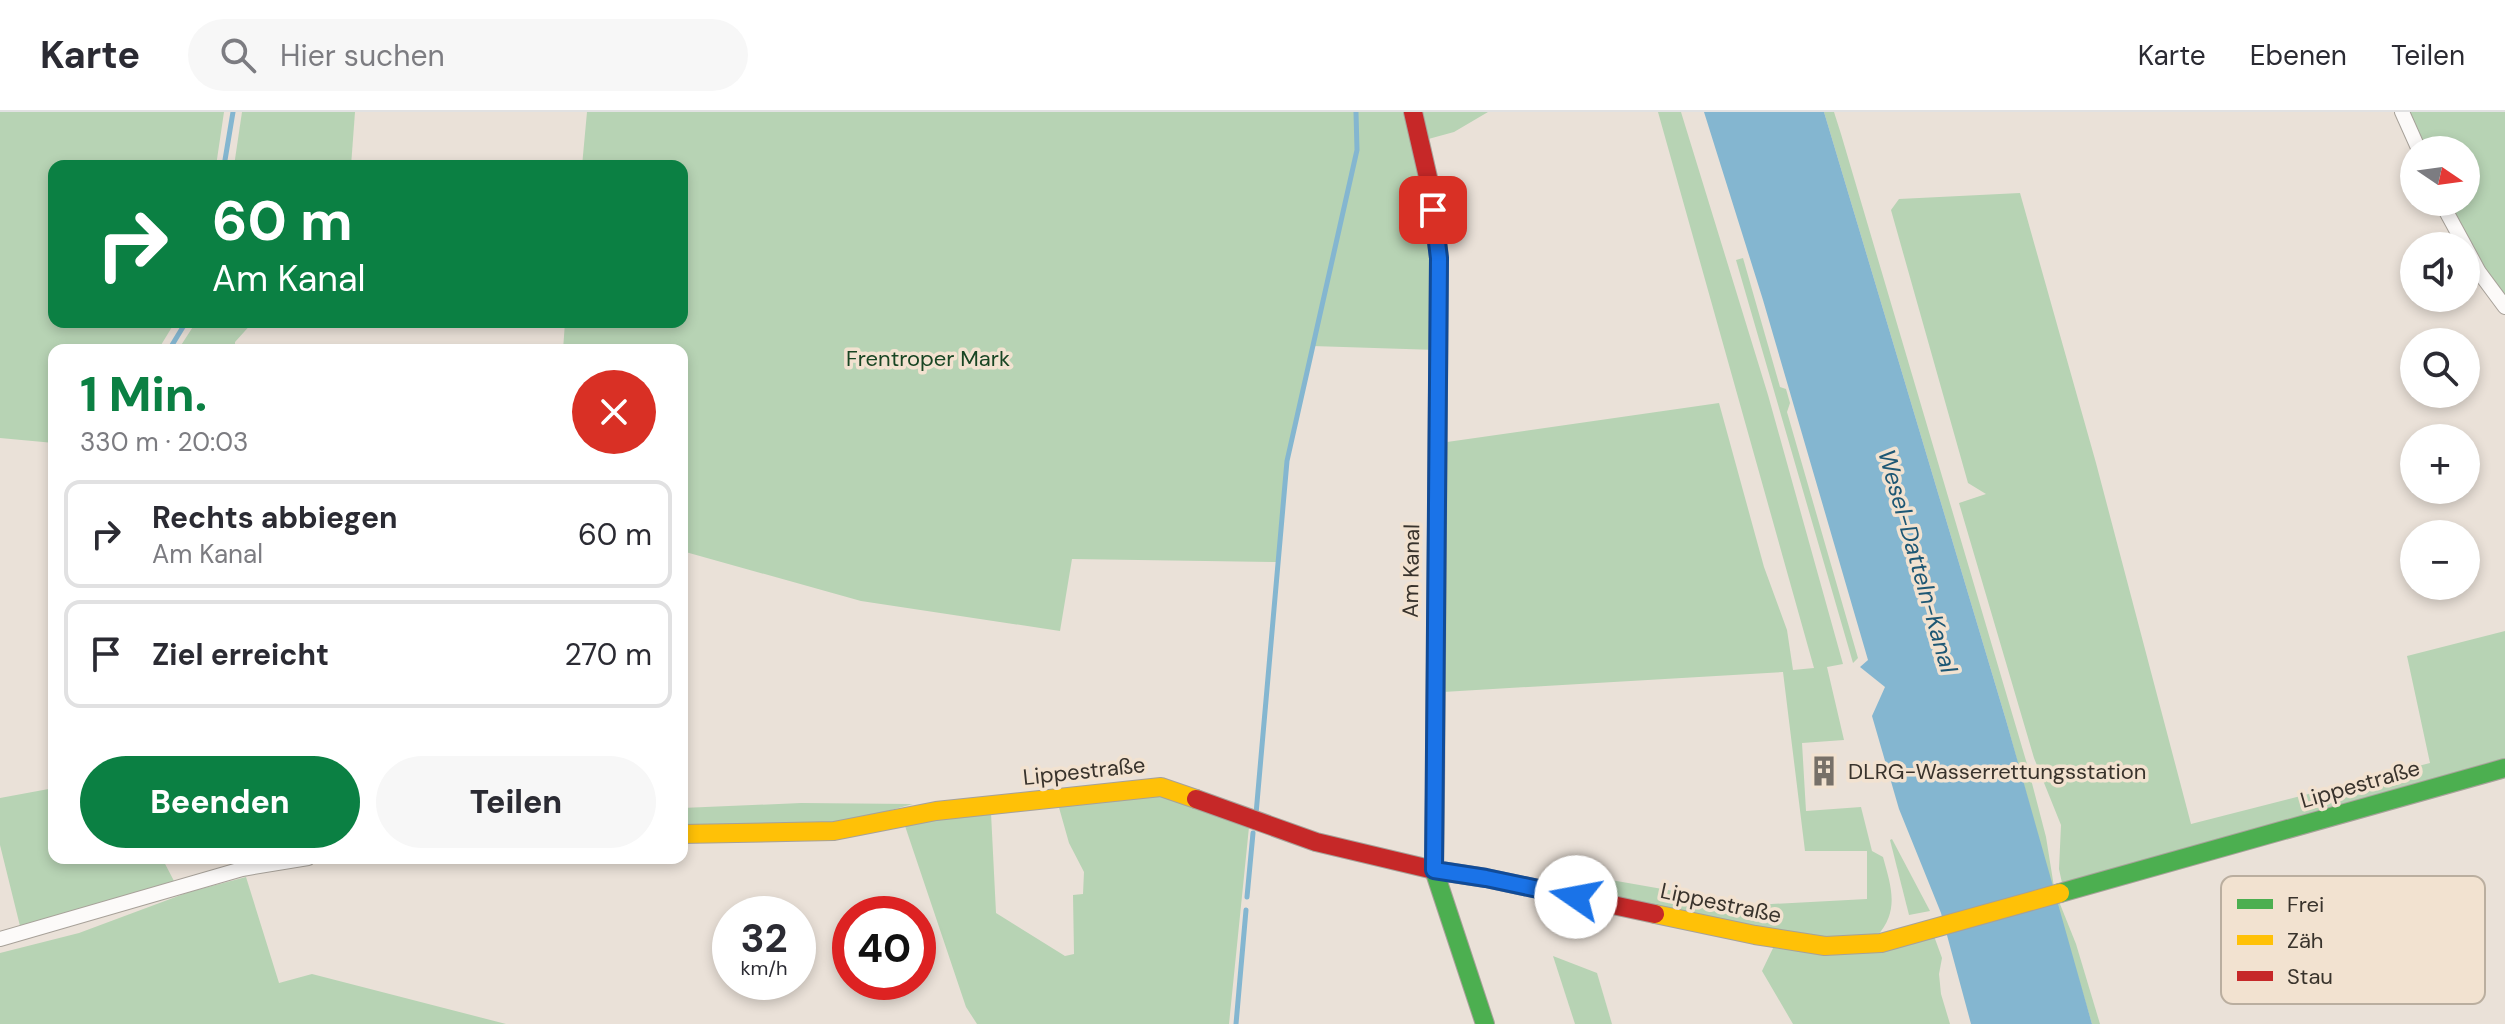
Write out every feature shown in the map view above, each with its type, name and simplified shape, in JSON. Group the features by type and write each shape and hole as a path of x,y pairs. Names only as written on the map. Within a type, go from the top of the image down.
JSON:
{"street":[{"name":"Am Kanal","path":"1413,112 1430,186 1439,258 1434,870 1485,1024"},
{"path":"2402,112 2413,136"},
{"path":"2480,273 2505,307"},
{"name":"Lippestraße","path":"688,834 834,831 936,811 1161,787 1316,842 1434,870 1808,945 1862,945 1917,934 2505,768"},
{"path":"0,939 242,869 272,864"}],"green space":[{"path":"0,112 224,112 217,160 48,160 48,328 171,328 162,344 48,344 48,442 0,438"},
{"path":"242,112 355,112 351,160 235,160"},
{"name":"Frentroper Mark","path":"587,112 1488,112 1454,132 1421,141 1437,350 1312,346 1287,461 1277,562 1072,559 1060,631 861,601 688,553 688,344 563,344 565,328 688,328 688,160 583,160"},
{"path":"1658,112 1681,112 1768,395 1843,664 1827,667 1844,740 1802,743 1806,811 1861,807 1872,851 1883,857 1891,888 1889,917 1877,936 1816,940 1581,891 1551,881 1588,876 1754,905 1867,899 1867,851 1805,851 1783,672 1443,692 1447,442 1719,403 1764,567 1787,630 1793,670 1814,668"},
{"path":"1824,112 1834,112 1841,134 2027,764 2046,837 2054,887 2052,887 2006,720"},
{"path":"2408,112 2505,112 2505,298 2480,261 2480,232 2463,232 2455,216 2480,216 2480,136 2418,136"},
{"path":"2020,193 2096,463 2191,824 2430,763 2407,656 2505,631 2505,758 2086,879 2062,883 2059,869 2061,825 2034,758 1959,503 1986,494 1968,483 1891,210 1899,199"},
{"path":"1743,258 1780,387 1786,389 1790,403 1787,412 1858,658 1853,663 1736,260"},
{"path":"192,328 248,328 235,344 182,344"},
{"path":"48,789 48,864 165,864 174,881 20,926 0,845 0,798"},
{"path":"1153,795 1249,827 1229,1024 977,1024 966,1007 936,918 936,896 929,896 903,820 991,813 996,913 1065,956 1074,954 1073,895 1083,894 1084,872 1069,843 1058,804"},
{"path":"801,803 913,804 844,823 688,826 688,808"},
{"path":"1892,839 1930,911 1909,915"},
{"path":"246,877 279,983 312,974 506,1024 0,1024 0,953 79,933 189,892"},
{"path":"2058,899 2076,944 2100,1024 2092,1024 2055,900"},
{"path":"1934,936 1942,958 1939,974 1941,994 1950,1024 1793,1024 1762,971 1774,946"},
{"path":"1553,956 1597,973 1612,1024 1575,1024"}],"water":[{"name":"Wesel-Datteln-Kanal","path":"1704,112 1824,112 2006,720 2092,1024 1971,1024 1941,913 1899,809 1872,716 1885,687 1860,667 1868,660 1763,300"}],"waterway":[{"path":"225,160 233,112"},
{"path":"1256,814 1287,461 1357,150 1356,112"},
{"path":"173,344 182,328"},
{"path":"1247,897 1253,833"},
{"path":"1236,1024 1246,910"}],"traffic: fast":[{"path":"2060,893 2505,768"},
{"path":"1435,795 1434,870 1485,1024"}],"traffic: slow":[{"path":"688,834 834,831 936,811 1161,787 1196,799"},
{"path":"1655,914 1825,946 1881,943 2060,893"}],"traffic: jam":[{"path":"1413,112 1430,186 1439,258 1435,795"},
{"path":"1196,799 1316,842 1434,870 1655,914"}],"place":[{"name":"DLRG-Wasserrettungsstation","path":"1824,771"}],"route":[{"path":"1433,210 1439,258 1434,870 1576,897"}]}
